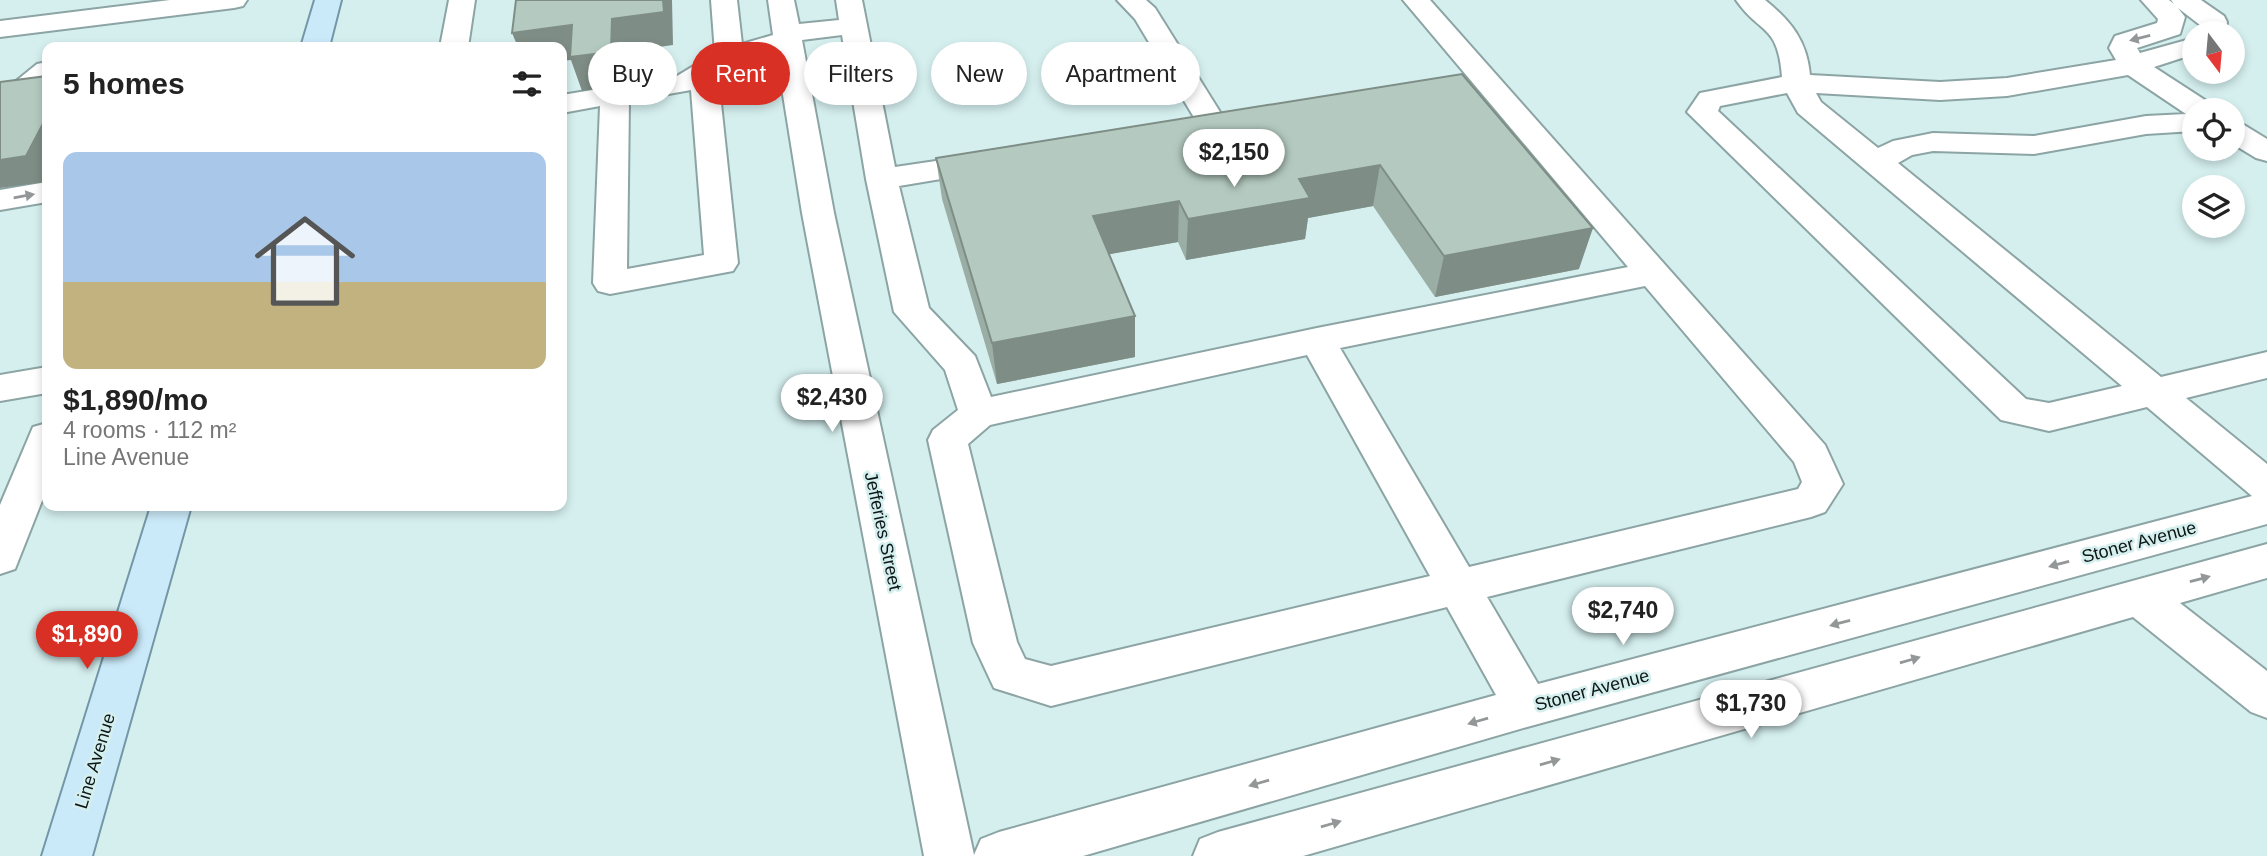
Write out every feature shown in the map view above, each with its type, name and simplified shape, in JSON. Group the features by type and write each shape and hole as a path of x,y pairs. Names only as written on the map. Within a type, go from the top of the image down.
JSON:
{"main road":[{"path":"316,42 328,0"},
{"name":"Line Avenue","path":"67,856 170,511"}],"street":[{"path":"1,13 86,19 161,4 234,0"},
{"path":"455,42 462,0"},
{"path":"719,42 724,0"},
{"path":"1130,0 1146,14 1215,128"},
{"path":"1416,0 1477,88 1653,273 1811,455 1823,484 1811,501 1051,686 1010,674 995,643 947,440 978,414 1317,340 1653,273"},
{"path":"1749,0 1783,29 1795,54 1797,83 1808,107 2267,486"},
{"path":"2154,0 2172,17 2171,28 2125,42 2123,48 2133,66 2182,98"},
{"path":"2184,0 2213,21"},
{"path":"755,42 785,25 851,13 882,179 912,313 962,365 978,414"},
{"path":"74,42 86,19"},
{"name":"Jefferies Street","path":"785,25 818,213 949,856"},
{"path":"2182,49 2158,55 2133,66 2007,87 1940,91 1797,83 1710,99 1702,112 2014,410 2049,417 2267,365"},
{"path":"0,109 42,74"},
{"path":"567,102 588,94"},
{"path":"618,105 610,283 721,263 717,105"},
{"path":"1881,165 1889,154 1904,147 1933,142 2034,145 2146,125 2182,123"},
{"path":"2245,138 2267,152"},
{"path":"882,179 1015,159"},
{"path":"0,200 42,193"},
{"path":"1317,340 1527,707"},
{"path":"0,388 42,381"},
{"path":"0,557 42,450"},
{"name":"Stoner Avenue","path":"999,856 1527,707 2267,508"},
{"path":"1218,856 2267,561"},
{"path":"2139,596 2267,698"}],"building":[{"path":"516,0 663,0 664,12 612,19 611,42 588,42 588,55 570,57 572,25 512,33"},
{"path":"1462,74 1593,228 1444,256 1380,165 1299,179 1310,198 1188,219 1179,201 1093,216 1135,316 992,343 936,158"},
{"path":"42,77 42,126 26,156 0,160 0,82"}]}
